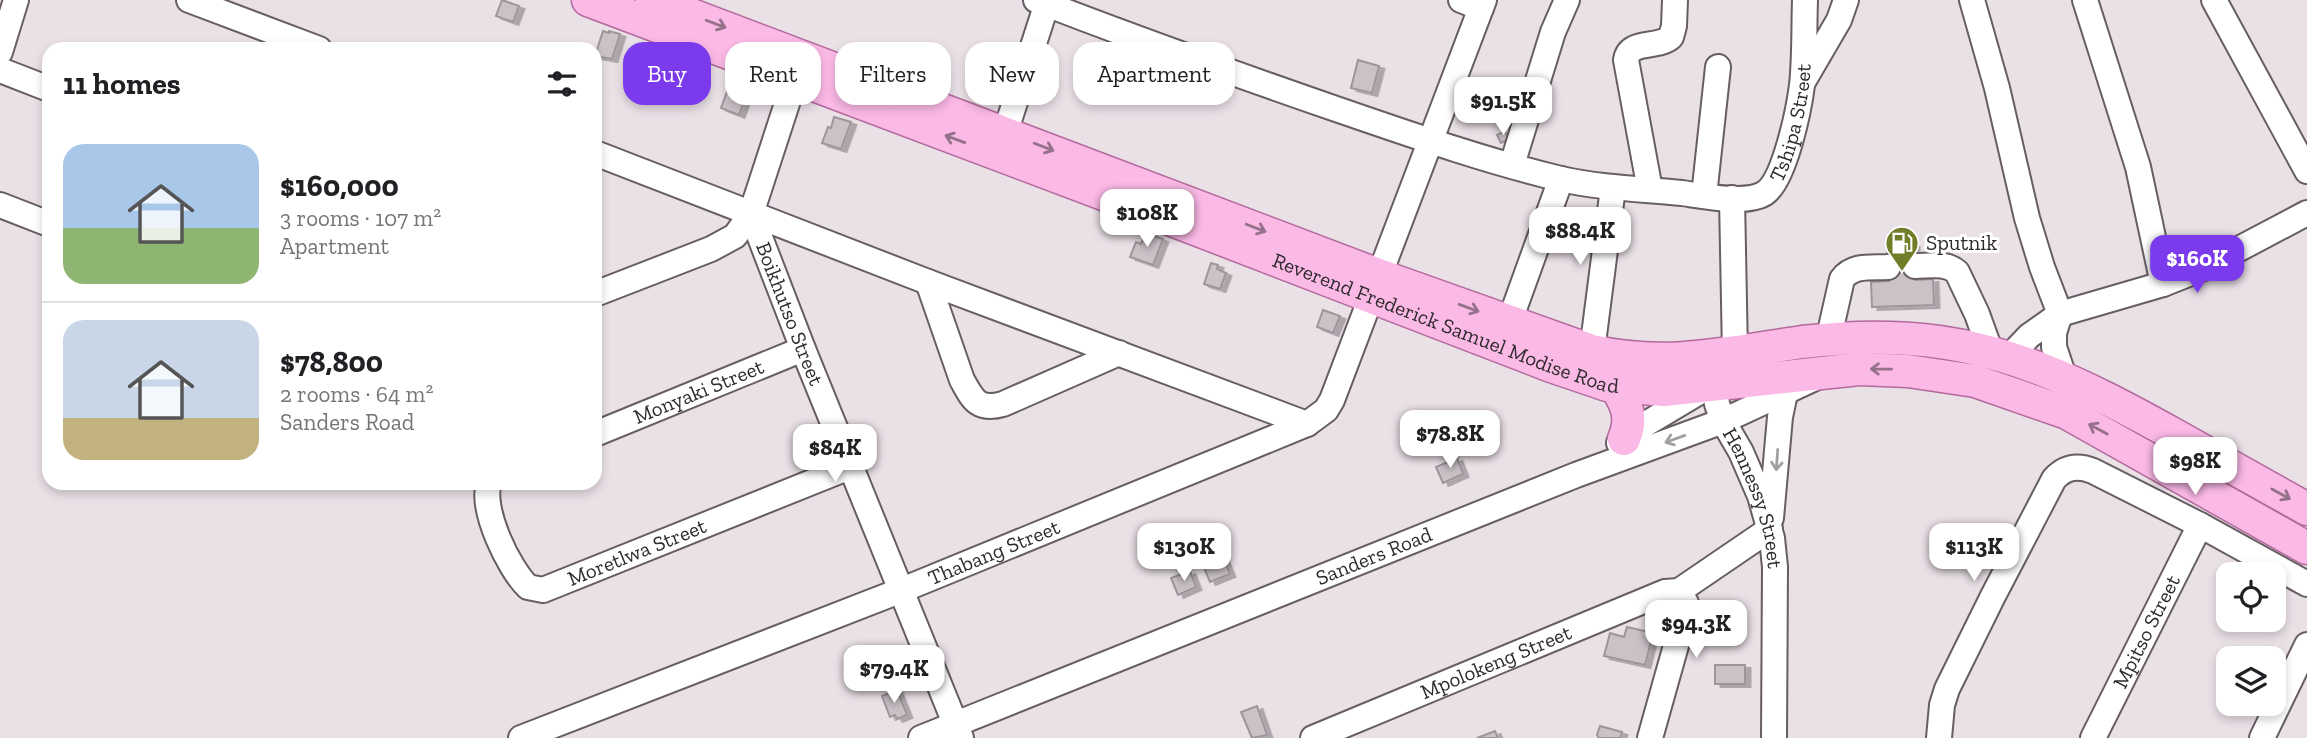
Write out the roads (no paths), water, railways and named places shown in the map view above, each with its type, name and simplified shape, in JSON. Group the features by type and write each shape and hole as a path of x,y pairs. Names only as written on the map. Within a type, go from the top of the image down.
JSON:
{"main road":[{"name":"Reverend Frederick Samuel Modise Road","path":"588,0 725,52"},
{"name":"Reverend Frederick Samuel Modise Road","path":"652,0 1006,132 1377,287 1551,366 1596,382 1616,387 1664,390 1714,383 1891,338 1939,342 2000,353 2064,377 2114,401 2307,509"},
{"name":"Reverend Frederick Samuel Modise Road","path":"821,89 1146,210 1377,287 1509,323 1592,351 1620,358 1651,360 1735,354 1804,342 1827,356 1884,369 1975,381 2067,413 2307,548"},
{"path":"1616,387 1629,414 1630,421 1624,439"}],"street":[{"path":"0,52 16,0"},
{"path":"188,0 300,42"},
{"path":"1512,165 1552,32 1567,0"},
{"path":"1650,190 1626,60 1627,53 1633,48 1664,42 1671,37 1675,0"},
{"name":"Tshipa Street","path":"1044,1 1270,86 1431,141 1561,179 1613,188 1754,198 1773,186 1783,166 1802,84 1805,0"},
{"path":"1802,84 1839,20 1846,0"},
{"path":"1972,0 1997,88 2027,218 2060,314 2054,333 2054,347 2064,377"},
{"path":"2085,0 2138,167 2163,284"},
{"path":"2214,0 2307,171"},
{"path":"1006,132 1044,1"},
{"name":"Thabang Street","path":"521,738 902,590 1307,424 1326,410 1377,287 1431,141 1475,3"},
{"path":"1704,196 1718,67"},
{"path":"0,70 42,86"},
{"name":"Boikhutso Street","path":"787,105 751,214 958,731"},
{"path":"602,156 1307,424"},
{"path":"1509,323 1561,179"},
{"path":"1592,351 1613,188"},
{"path":"1576,475 1624,439 1714,383 1735,354 1732,198"},
{"path":"0,205 42,221"},
{"path":"1915,266 1945,265 1958,272 1977,314 2000,353 2060,314 2163,284 2201,269 2307,213"},
{"path":"602,291 728,241 736,236 751,214"},
{"path":"1827,356 1842,279 1855,268 1888,267"},
{"path":"928,282 962,380 979,405 1003,404 1119,353"},
{"name":"Monyaki Street","path":"602,430 803,349"},
{"name":"Sanders Road","path":"921,738 958,731 1576,475 1723,421 1785,393 1827,356"},
{"name":"Hennessy Street","path":"1714,383 1723,421 1741,452 1760,496 1770,529 1775,567 1774,738"},
{"path":"1770,529 1780,417 1785,393"},
{"name":"Moretlwa Street","path":"488,490 486,501 492,522 515,572 528,587 544,590 852,466"},
{"path":"1939,738 1942,705 1947,689 2054,480 2058,474 2070,468 2079,467 2093,471 2200,525 2307,584"},
{"name":"Mpitso Street","path":"2093,738 2200,525"},
{"name":"Mpolokeng Street","path":"1313,738 1665,592 1679,591 1770,529"},
{"path":"1650,738 1686,610 1686,603 1679,591"},
{"path":"2262,738 2307,645"},
{"path":"1359,738 1377,712"}],"place":[{"name":"Sputnik","path":"1902,273"}]}
